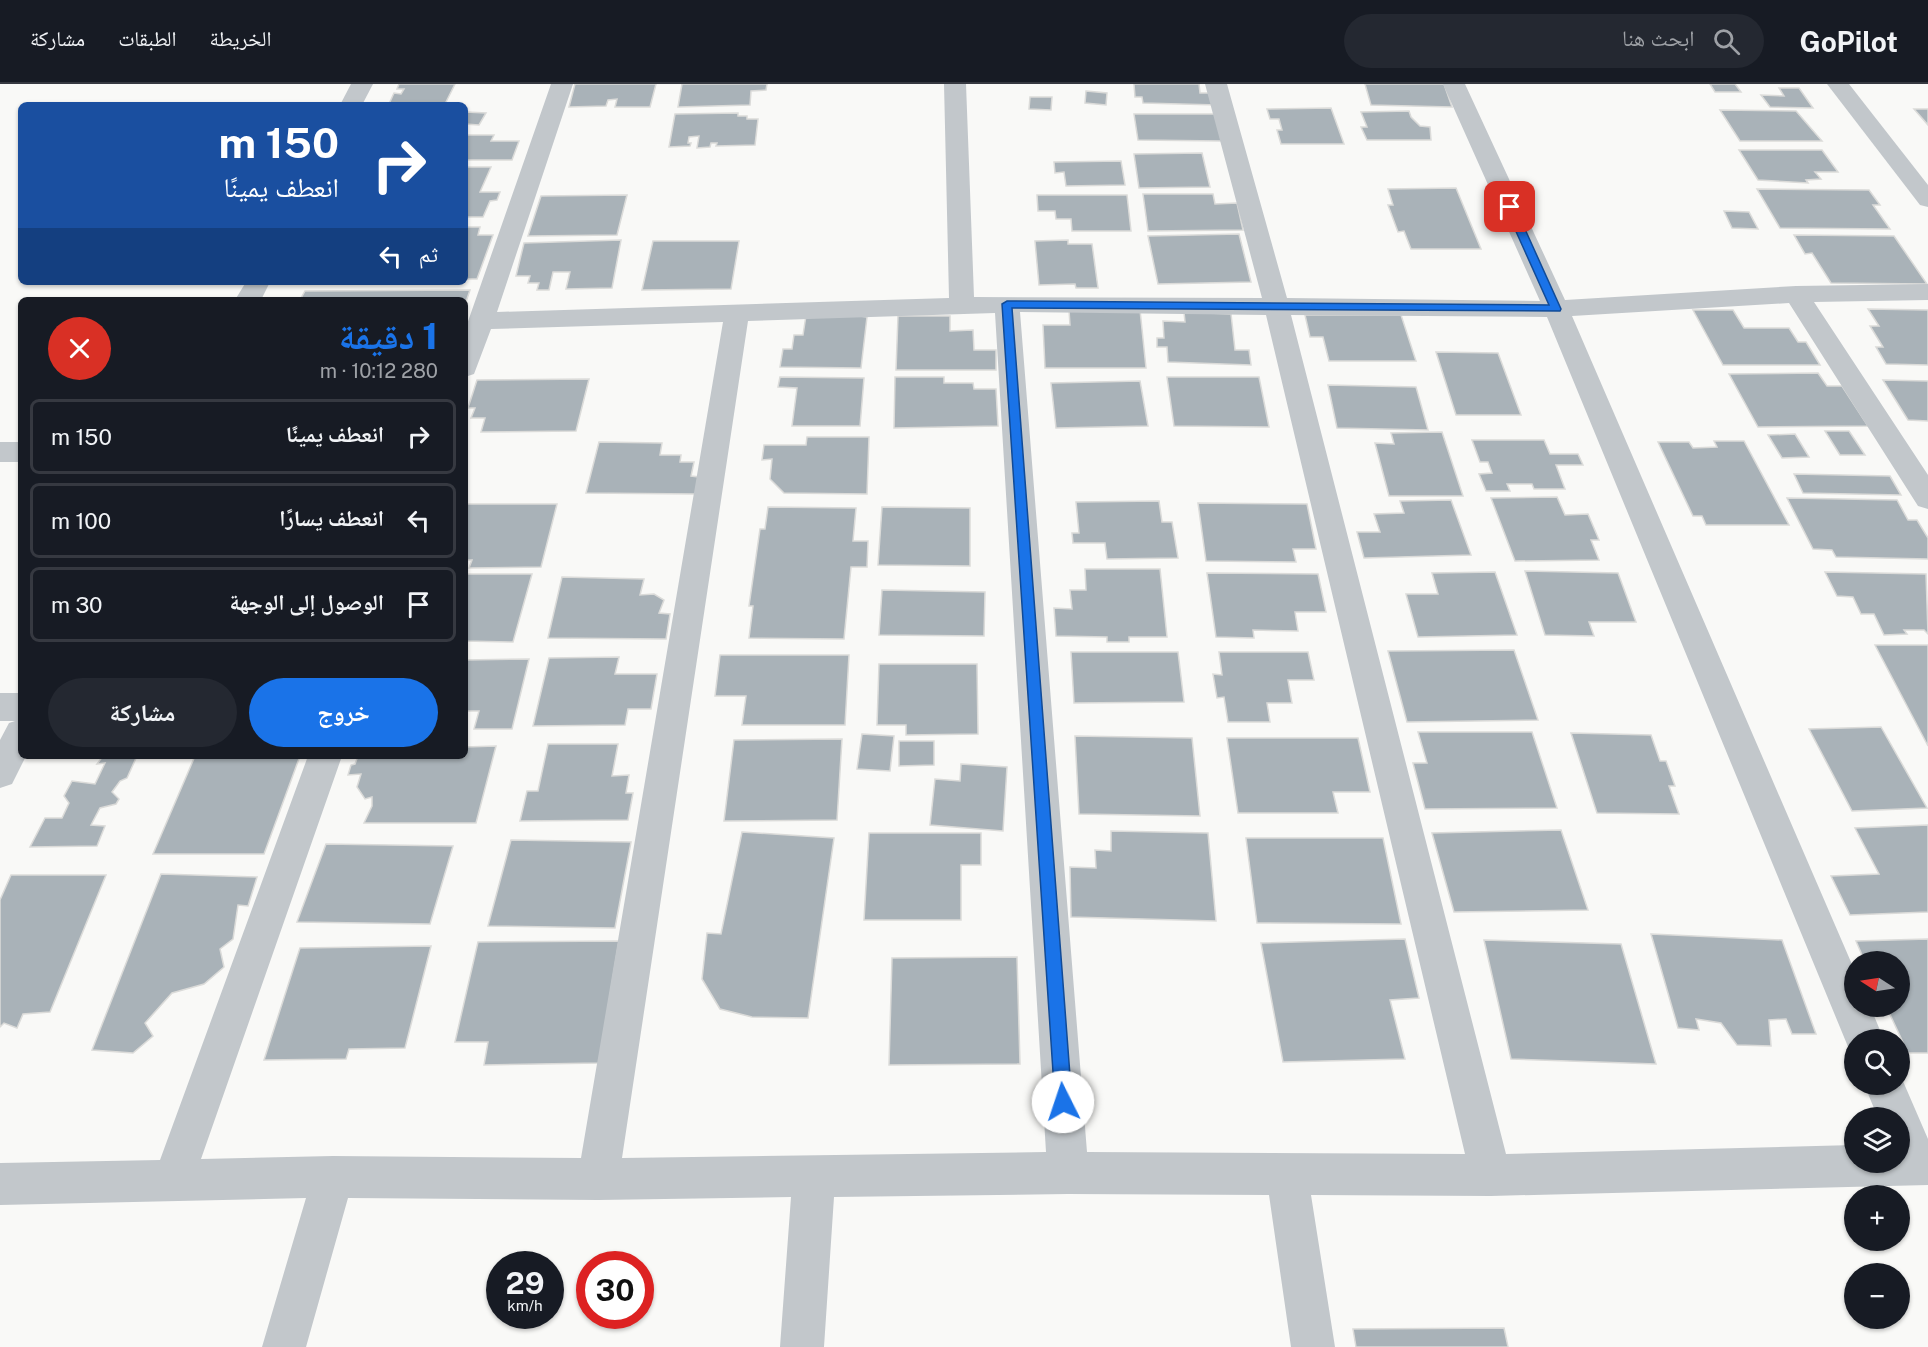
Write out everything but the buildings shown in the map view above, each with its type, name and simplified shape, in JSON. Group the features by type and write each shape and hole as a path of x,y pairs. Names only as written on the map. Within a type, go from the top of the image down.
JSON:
{"street":[{"path":"353,102 362,84"},
{"path":"468,360 562,84"},
{"path":"955,84 962,305"},
{"path":"1216,84 1276,305 1491,1175"},
{"path":"1454,84 1556,309 1860,1029"},
{"path":"1838,84 1928,200"},
{"path":"482,321 1007,304 1556,309 1796,294 1928,292"},
{"path":"1796,294 1928,498"},
{"path":"1007,304 1068,1173"},
{"path":"598,1179 737,312"},
{"path":"0,452 18,452"},
{"path":"0,707 18,707"},
{"path":"0,773 18,739"},
{"path":"173,1180 324,759"},
{"path":"0,1185 333,1177 598,1179 1068,1173 1491,1175 1923,1164 1910,1139"},
{"path":"1287,1173 1312,1347"},
{"path":"802,1347 814,1176"},
{"path":"284,1347 333,1177"}],"route":[{"path":"1063,1102 1007,304 1556,309 1510,207"}]}
